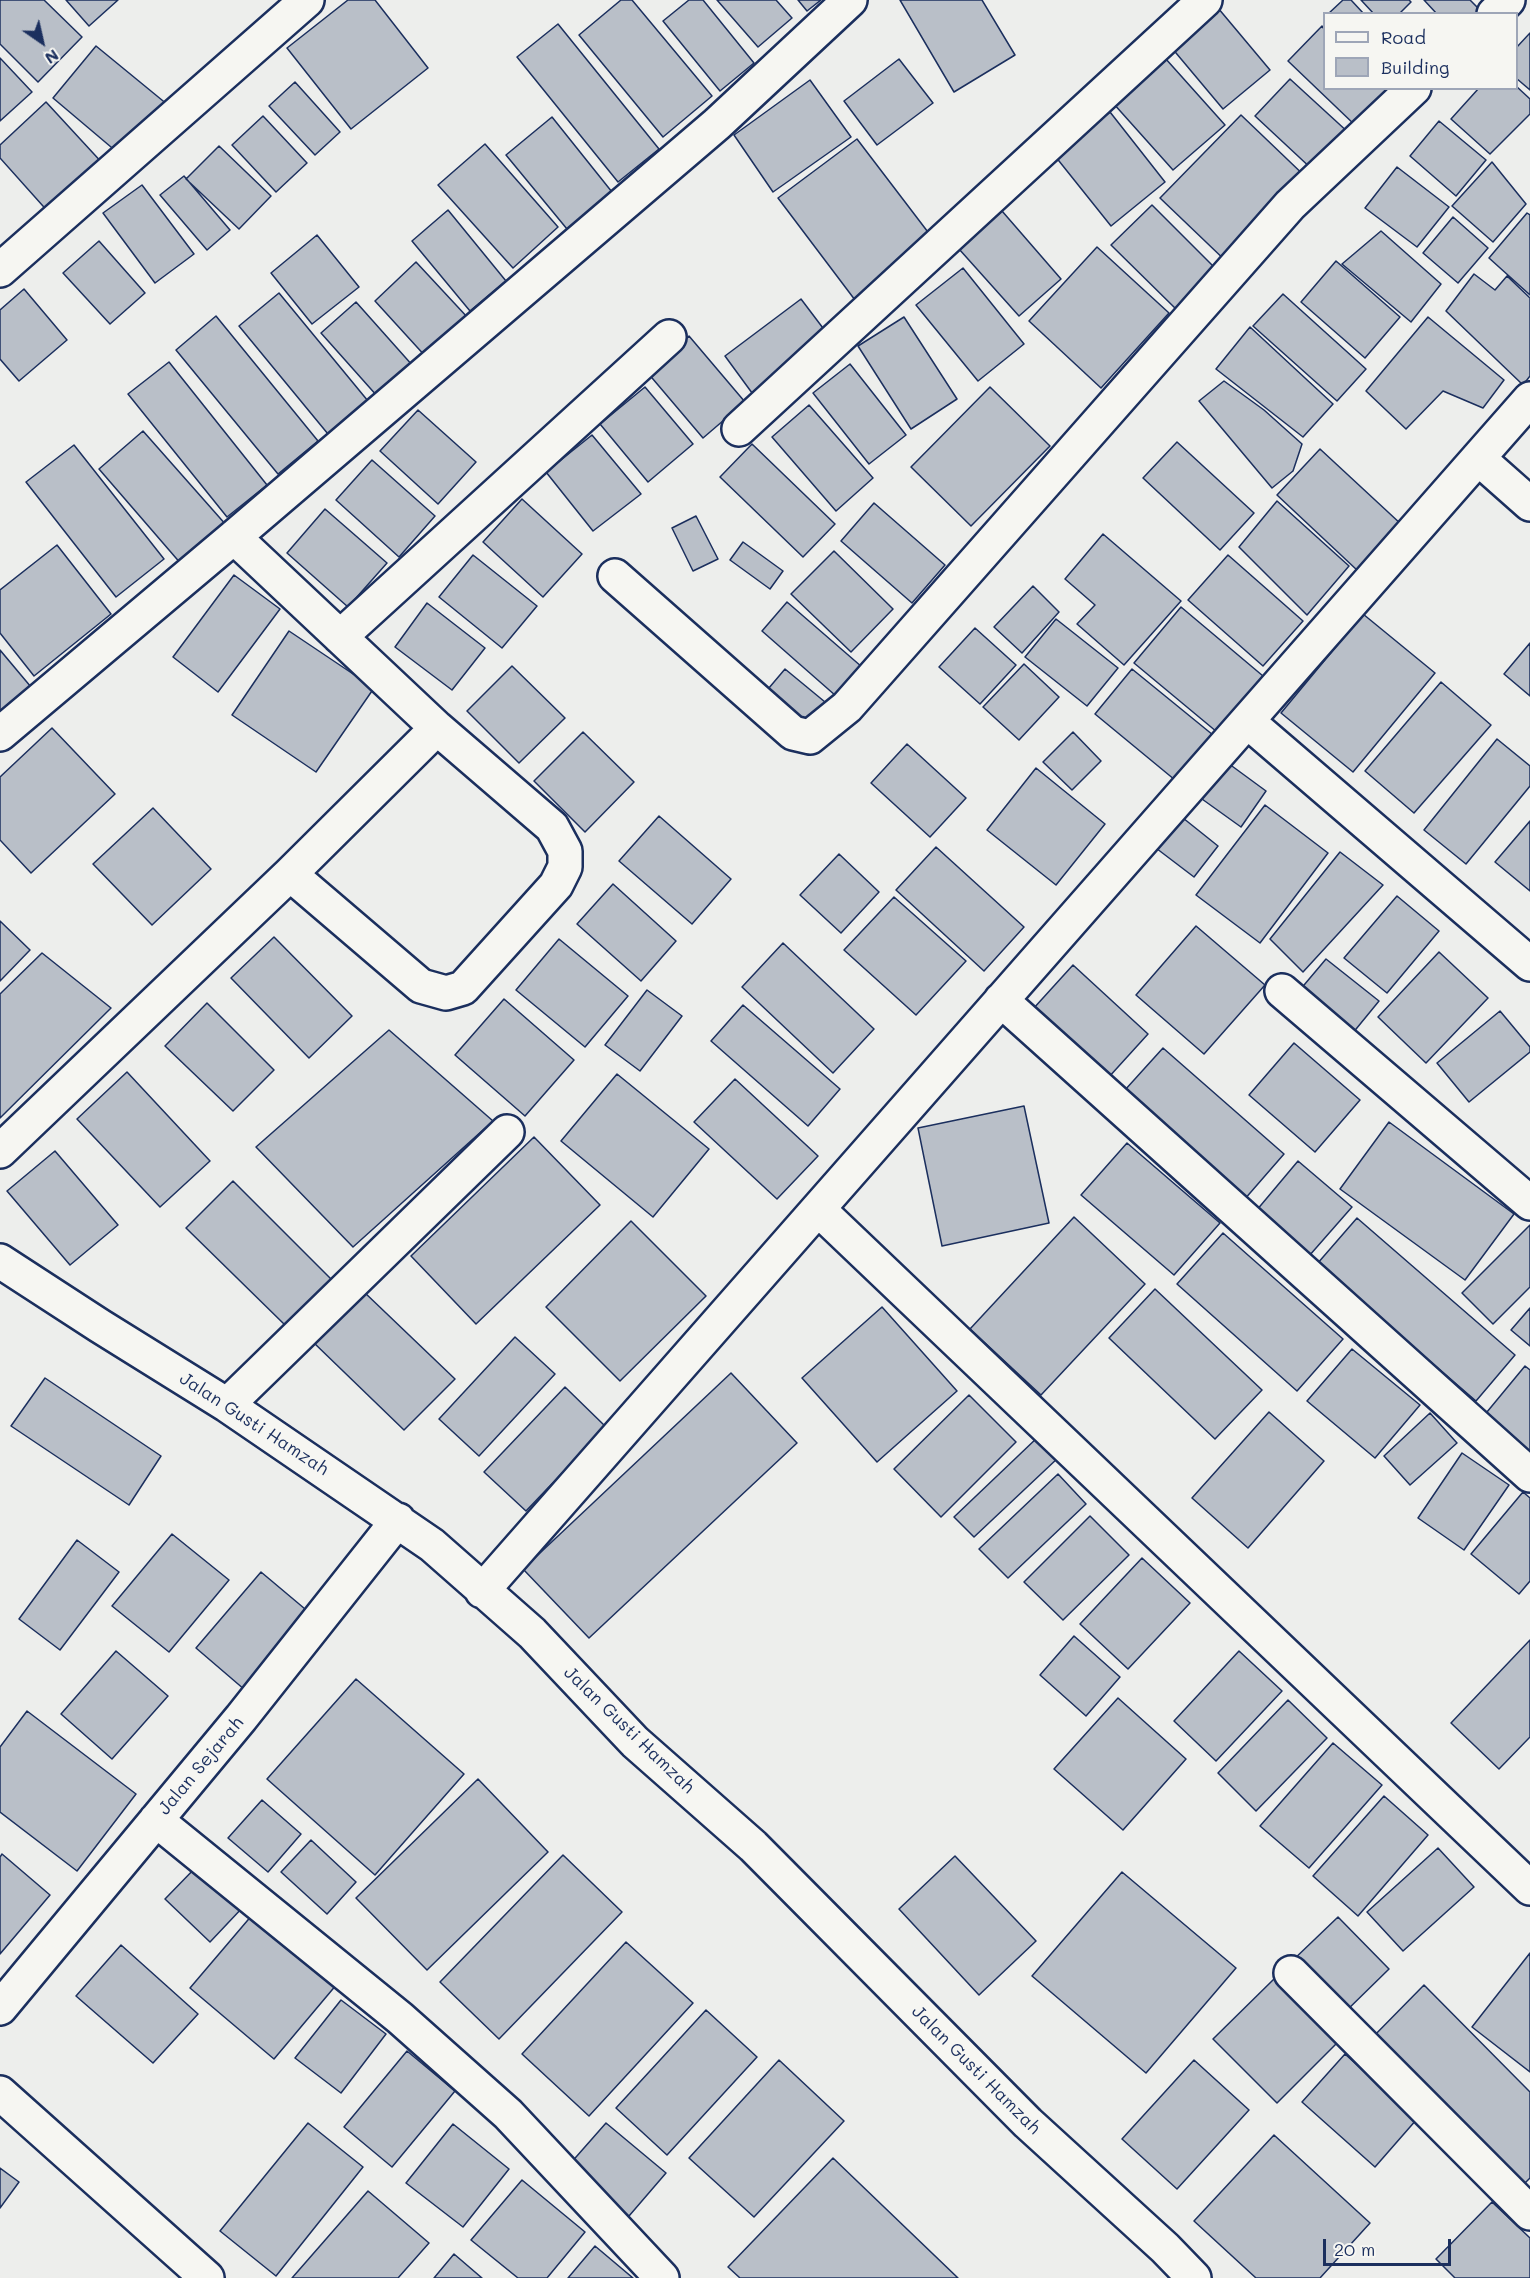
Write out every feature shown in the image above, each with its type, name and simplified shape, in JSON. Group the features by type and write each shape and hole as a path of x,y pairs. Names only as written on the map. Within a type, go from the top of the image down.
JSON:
{"street":[{"path":"0,270 307,0"},
{"path":"0,734 717,124 850,0"},
{"path":"739,429 1205,0"},
{"path":"1496,12 1508,0"},
{"path":"615,576 793,734 810,737 847,707 1290,205 1412,90"},
{"path":"340,637 669,337"},
{"path":"482,1591 1530,399"},
{"path":"1478,458 1530,504"},
{"path":"234,537 437,728 552,827 565,851 565,867 556,885 463,988 446,993 421,986 290,874"},
{"path":"1247,721 1530,964"},
{"path":"0,1151 290,874 437,728"},
{"path":"1282,991 1530,1203"},
{"path":"1001,1000 1530,1475"},
{"path":"227,1405 507,1132"},
{"path":"818,1209 1530,1888"},
{"name":"Jalan Gusti Hamzah","path":"5,1273 100,1326 227,1405 432,1545 532,1634 635,1742 753,1846 1028,2123 1165,2248 1194,2278"},
{"name":"Jalan Sejarah","path":"0,2008 241,1718 398,1520"},
{"path":"156,1821 400,2018 508,2114 662,2278"},
{"path":"1291,1973 1530,2213"},
{"path":"0,2093 207,2278"}],"building":[{"path":"0,0 44,0 82,37 38,82 0,44"},
{"path":"66,0 118,0 89,26"},
{"path":"348,0 375,0 428,68 351,129 287,48"},
{"path":"621,0 632,0 712,96 663,137 579,35"},
{"path":"689,0 703,0 754,63 720,91 663,21"},
{"path":"717,0 776,0 792,18 758,47"},
{"path":"798,0 821,0 807,11"},
{"path":"900,0 982,0 1015,55 954,92"},
{"path":"1343,0 1351,0 1362,12 1330,12"},
{"path":"1361,0 1409,0 1411,2 1401,12 1372,12"},
{"path":"1424,0 1470,0 1482,12 1435,12"},
{"path":"1218,8 1270,70 1223,109 1171,47"},
{"path":"558,24 659,149 618,182 517,57"},
{"path":"1322,26 1323,90 1387,90 1390,93 1357,127 1288,61"},
{"path":"1530,33 1530,90 1518,80 1518,46"},
{"path":"96,46 168,105 124,158 53,98"},
{"path":"0,58 32,92 0,121"},
{"path":"1165,58 1225,125 1173,170 1113,103"},
{"path":"899,59 933,103 877,145 844,101"},
{"path":"1290,79 1350,134 1314,171 1255,116"},
{"path":"810,80 851,137 773,192 734,135"},
{"path":"295,82 340,132 315,155 269,106"},
{"path":"1518,88 1530,99 1530,114 1490,154 1451,119 1477,90 1518,90"},
{"path":"46,102 105,166 51,215 0,158 0,145"},
{"path":"1110,112 1165,182 1111,226 1055,156"},
{"path":"1241,115 1311,182 1230,265 1160,198"},
{"path":"263,116 307,163 276,192 232,145"},
{"path":"552,117 612,192 567,229 506,155"},
{"path":"1439,121 1486,160 1456,196 1410,156"},
{"path":"857,139 934,240 855,300 778,198"},
{"path":"485,144 558,227 513,268 438,185"},
{"path":"219,146 271,196 239,229 186,179"},
{"path":"1492,162 1526,204 1493,242 1452,206"},
{"path":"1397,167 1449,207 1417,247 1365,208"},
{"path":"184,176 230,230 207,250 160,195"},
{"path":"142,185 194,254 155,283 103,213"},
{"path":"1152,205 1218,271 1178,311 1111,245"},
{"path":"448,210 506,281 470,311 412,241"},
{"path":"1002,211 1061,279 1019,316 959,249"},
{"path":"1527,213 1530,215 1530,295 1489,258"},
{"path":"1453,217 1488,248 1458,283 1423,253"},
{"path":"1381,231 1441,284 1411,322 1342,264"},
{"path":"317,235 359,287 312,324 271,273"},
{"path":"99,241 145,293 110,324 63,273"},
{"path":"1097,247 1169,313 1101,388 1029,321"},
{"path":"1336,261 1400,317 1365,358 1301,302"},
{"path":"416,262 469,319 427,358 375,301"},
{"path":"963,268 1024,344 978,381 916,305"},
{"path":"1474,274 1495,290 1507,276 1530,298 1530,376 1523,385 1446,311"},
{"path":"24,289 67,340 19,381 0,359 0,310"},
{"path":"279,293 368,401 328,434 239,326"},
{"path":"1283,294 1366,369 1337,401 1253,326"},
{"path":"801,299 832,340 755,397 725,356"},
{"path":"356,302 413,366 378,397 321,333"},
{"path":"216,316 318,441 278,474 176,350"},
{"path":"904,317 957,399 911,429 858,346"},
{"path":"1428,317 1504,380 1483,408 1443,391 1406,429 1366,391"},
{"path":"1250,327 1333,404 1303,437 1216,369"},
{"path":"689,336 745,402 703,438 647,372"},
{"path":"169,362 267,485 227,517 128,394"},
{"path":"850,364 906,435 869,464 813,393"},
{"path":"1224,381 1264,410 1302,444 1293,471 1272,488 1199,401"},
{"path":"645,387 693,444 648,482 600,424"},
{"path":"990,387 1050,446 971,526 911,467"},
{"path":"809,405 873,478 836,511 772,437"},
{"path":"418,410 476,462 438,504 380,451"},
{"path":"143,431 227,526 182,565 99,469"},
{"path":"592,435 641,494 593,531 546,472"},
{"path":"1177,442 1254,513 1220,550 1143,478"},
{"path":"752,444 835,524 803,557 720,477"},
{"path":"74,445 164,559 116,597 26,482"},
{"path":"1320,449 1402,525 1358,571 1277,495"},
{"path":"372,460 435,516 399,557 336,500"},
{"path":"522,499 582,554 543,597 483,542"},
{"path":"1277,501 1349,566 1307,615 1239,547"},
{"path":"874,503 945,565 912,603 841,541"},
{"path":"325,509 387,563 348,607 287,553"},
{"path":"696,516 718,559 693,571 672,528"},
{"path":"1103,534 1181,601 1124,665 1077,624 1095,605 1065,579"},
{"path":"743,542 783,571 770,589 730,560"},
{"path":"57,545 111,614 34,676 0,633 0,590"},
{"path":"834,551 893,609 851,652 791,594"},
{"path":"473,555 537,606 502,648 439,597"},
{"path":"1228,555 1303,621 1263,666 1188,600"},
{"path":"234,575 280,609 218,692 173,657"},
{"path":"1033,586 1059,612 1022,653 994,627"},
{"path":"787,602 862,667 836,696 762,631"},
{"path":"427,603 485,648 452,690 395,647"},
{"path":"1181,607 1263,676 1217,732 1134,663"},
{"path":"1363,614 1435,673 1353,772 1281,713"},
{"path":"1056,619 1118,668 1087,706 1025,657"},
{"path":"975,628 1016,665 980,704 939,667"},
{"path":"289,631 374,688 316,772 232,715"},
{"path":"1530,643 1530,696 1504,674"},
{"path":"0,650 31,687 0,713"},
{"path":"1024,664 1059,697 1019,740 983,707"},
{"path":"512,666 565,718 519,763 467,711"},
{"path":"785,669 825,702 803,729 763,695"},
{"path":"1132,669 1213,735 1175,780 1095,714"},
{"path":"1441,682 1491,725 1414,813 1365,771"},
{"path":"52,728 115,794 31,873 0,840 0,777"},
{"path":"583,732 634,782 585,832 534,781"},
{"path":"1073,732 1101,761 1072,790 1043,762"},
{"path":"1497,739 1530,766 1530,786 1466,864 1424,830"},
{"path":"907,744 966,798 930,837 871,783"},
{"path":"1221,758 1266,791 1241,827 1195,794"},
{"path":"1036,768 1105,824 1056,885 987,830"},
{"path":"1265,805 1328,853 1260,943 1196,895"},
{"path":"153,808 211,869 152,925 93,864"},
{"path":"1173,810 1218,846 1194,877 1148,842"},
{"path":"659,816 731,879 692,924 619,861"},
{"path":"1530,821 1530,891 1495,862"},
{"path":"936,847 1024,927 984,971 896,890"},
{"path":"1340,852 1383,885 1303,972 1270,939"},
{"path":"839,854 879,892 841,933 800,895"},
{"path":"613,884 676,941 641,981 577,924"},
{"path":"1397,896 1439,931 1387,993 1344,958"},
{"path":"894,897 966,961 916,1015 844,950"},
{"path":"0,921 30,950 0,981"},
{"path":"1196,926 1265,985 1204,1054 1136,995"},
{"path":"274,937 352,1016 309,1058 231,978"},
{"path":"559,939 628,996 585,1047 516,990"},
{"path":"783,943 874,1029 833,1073 742,987"},
{"path":"1439,952 1488,998 1426,1063 1378,1017"},
{"path":"42,953 111,1008 0,1118 0,994"},
{"path":"1326,959 1379,1001 1352,1034 1299,991"},
{"path":"1073,965 1148,1034 1108,1078 1033,1009"},
{"path":"647,990 682,1016 640,1071 605,1045"},
{"path":"504,999 574,1060 525,1116 455,1055"},
{"path":"207,1003 274,1070 233,1111 165,1046"},
{"path":"743,1005 840,1089 808,1126 711,1041"},
{"path":"1500,1011 1530,1047 1530,1052 1469,1102 1437,1063"},
{"path":"389,1030 493,1121 353,1247 256,1147"},
{"path":"1294,1043 1360,1100 1315,1152 1249,1095"},
{"path":"1163,1048 1284,1154 1237,1208 1115,1101"},
{"path":"127,1072 210,1161 160,1207 77,1119"},
{"path":"617,1074 709,1149 653,1217 561,1141"},
{"path":"735,1079 818,1156 777,1199 694,1122"},
{"path":"1024,1106 1049,1223 942,1246 918,1128"},
{"path":"1389,1122 1514,1214 1465,1280 1340,1189"},
{"path":"534,1137 600,1205 476,1324 411,1256"},
{"path":"1127,1143 1220,1223 1174,1275 1081,1195"},
{"path":"55,1151 118,1225 70,1265 7,1191"},
{"path":"1298,1161 1352,1207 1309,1256 1256,1211"},
{"path":"233,1181 331,1279 285,1325 186,1228"},
{"path":"1074,1217 1145,1284 1041,1395 970,1329"},
{"path":"1357,1218 1515,1355 1476,1401 1317,1264"},
{"path":"631,1221 706,1296 620,1381 546,1307"},
{"path":"1530,1225 1530,1287 1493,1324 1462,1293"},
{"path":"1223,1233 1343,1339 1297,1391 1177,1284"},
{"path":"1155,1289 1262,1390 1215,1439 1109,1338"},
{"path":"363,1291 455,1379 404,1430 313,1342"},
{"path":"882,1307 957,1391 877,1462 802,1378"},
{"path":"1530,1308 1530,1346 1511,1330"},
{"path":"515,1337 555,1374 479,1456 439,1419"},
{"path":"1352,1349 1420,1405 1375,1458 1307,1401"},
{"path":"1525,1366 1530,1370 1530,1458 1482,1418"},
{"path":"731,1373 797,1443 589,1638 523,1569"},
{"path":"45,1378 161,1456 129,1505 11,1426"},
{"path":"565,1387 606,1427 526,1511 484,1472"},
{"path":"969,1395 1016,1442 941,1517 894,1469"},
{"path":"1269,1412 1324,1461 1248,1548 1192,1498"},
{"path":"1430,1413 1457,1443 1410,1485 1384,1456"},
{"path":"1039,1436 1059,1457 974,1537 954,1517"},
{"path":"1462,1453 1509,1485 1464,1550 1418,1518"},
{"path":"1058,1474 1086,1504 1008,1578 979,1549"},
{"path":"1523,1492 1530,1498 1530,1581 1519,1594 1471,1554"},
{"path":"1090,1516 1129,1555 1063,1620 1024,1582"},
{"path":"172,1534 229,1580 169,1652 112,1606"},
{"path":"77,1540 119,1572 60,1650 19,1619"},
{"path":"1142,1558 1190,1603 1128,1669 1080,1624"},
{"path":"261,1572 311,1614 245,1690 196,1648"},
{"path":"1074,1636 1120,1677 1086,1716 1040,1675"},
{"path":"1530,1640 1530,1737 1499,1769 1451,1723"},
{"path":"116,1651 168,1696 112,1759 61,1714"},
{"path":"1239,1651 1282,1691 1216,1761 1174,1721"},
{"path":"356,1679 464,1774 375,1875 267,1779"},
{"path":"1118,1698 1186,1759 1123,1830 1054,1769"},
{"path":"1288,1700 1327,1738 1256,1811 1218,1773"},
{"path":"27,1711 136,1794 77,1871 0,1812 0,1747"},
{"path":"1333,1743 1382,1785 1309,1868 1260,1826"},
{"path":"478,1779 548,1852 427,1970 356,1898"},
{"path":"1384,1796 1428,1835 1358,1916 1313,1876"},
{"path":"262,1800 301,1834 268,1872 228,1838"},
{"path":"311,1840 356,1882 327,1914 281,1872"},
{"path":"1438,1848 1474,1887 1403,1951 1367,1912"},
{"path":"2,1854 50,1895 0,1954 0,1857"},
{"path":"563,1855 622,1912 499,2039 440,1982"},
{"path":"955,1856 1036,1941 979,1995 899,1909"},
{"path":"200,1863 244,1906 210,1942 165,1899"},
{"path":"1122,1872 1236,1968 1146,2073 1032,1976"},
{"path":"253,1914 337,1984 274,2059 190,1988"},
{"path":"1338,1917 1389,1969 1341,2016 1290,1963"},
{"path":"626,1942 693,2003 589,2116 522,2054"},
{"path":"121,1945 198,2014 153,2063 76,1996"},
{"path":"1530,1953 1530,2072 1472,2027"},
{"path":"1275,1978 1338,2042 1277,2103 1213,2039"},
{"path":"1424,1985 1530,2092 1530,2178 1516,2192 1367,2043"},
{"path":"341,2000 386,2034 341,2093 295,2058"},
{"path":"706,2010 757,2057 667,2155 616,2108"},
{"path":"407,2051 455,2091 392,2167 344,2127"},
{"path":"1345,2054 1417,2119 1375,2167 1302,2102"},
{"path":"779,2060 844,2121 754,2217 689,2158"},
{"path":"1194,2060 1249,2110 1177,2189 1122,2139"},
{"path":"308,2123 363,2167 276,2276 220,2231"},
{"path":"606,2123 666,2173 629,2216 569,2165"},
{"path":"453,2124 509,2169 463,2227 406,2183"},
{"path":"1274,2135 1370,2223 1320,2278 1256,2278 1194,2221"},
{"path":"833,2158 958,2278 740,2278 728,2267"},
{"path":"0,2168 19,2182 0,2208"},
{"path":"522,2180 585,2232 547,2278 518,2278 471,2240"},
{"path":"368,2191 429,2243 398,2278 292,2278"},
{"path":"1492,2202 1530,2238 1530,2278 1455,2278 1436,2259"},
{"path":"595,2246 633,2278 568,2278"},
{"path":"454,2254 482,2278 434,2278"}]}
